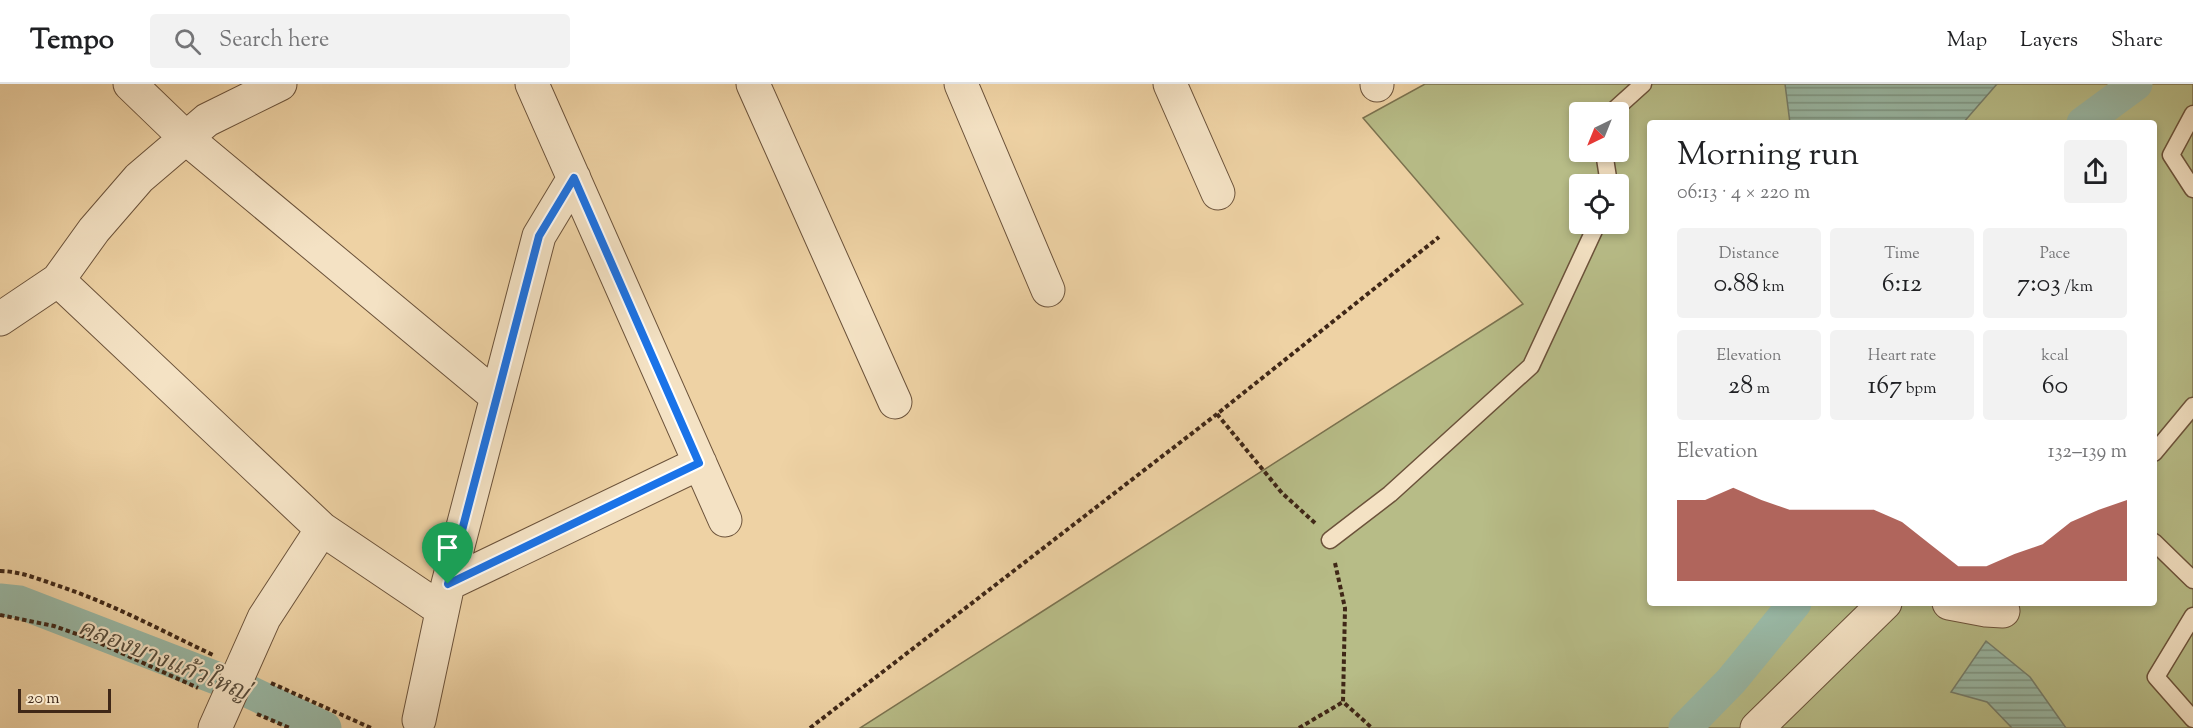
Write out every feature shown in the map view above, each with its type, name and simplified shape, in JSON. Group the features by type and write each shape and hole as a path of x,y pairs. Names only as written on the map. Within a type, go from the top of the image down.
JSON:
{"street":[{"path":"130,84 186,138 497,398"},
{"path":"0,319 58,280 94,230 139,178 207,120 279,84"},
{"path":"532,84 725,519"},
{"path":"753,84 895,402"},
{"path":"961,84 1048,290"},
{"path":"1170,84 1218,193"},
{"path":"419,720 445,597 539,236 574,178"},
{"path":"58,280 322,529 445,597"},
{"path":"445,597 699,463"},
{"path":"215,728 264,618 322,529"},
{"path":"1757,728 1882,606"},
{"path":"1965,606 1986,610 2006,607"}],"lane":[{"path":"1623,102 1643,84"},
{"path":"2193,114 2171,155 2193,189"},
{"path":"1330,540 1390,494 1531,366 1592,234"},
{"path":"2157,450 2191,414"},
{"path":"2157,545 2193,580"},
{"path":"2193,616 2156,677 2193,719"}],"path":[{"path":"810,728 1217,414 1439,237"},
{"path":"1217,414 1282,493 1330,540 1345,608 1343,702 1372,728"},
{"path":"0,571 30,576 113,606 217,657"},
{"path":"0,615 54,626 93,640 208,693"},
{"path":"268,682 371,728"},
{"path":"1299,728 1343,702"},
{"path":"249,710 290,728"}],"green space":[{"path":"1425,84 2193,84 2193,728 860,728 1523,304 1363,118"}],"shaded area":[{"path":"1785,84 1997,84 1966,120 1790,120"},
{"path":"1986,641 2030,677 2066,728 2012,728 1987,702 1951,692"}],"waterway":[{"name":"คลองบางแก้วใหญ่","path":"2087,120 2136,84"},
{"name":"คลองบางแก้วใหญ่","path":"0,600 19,602 237,686 325,728"},
{"name":"คลองบางแก้วใหญ่","path":"1685,728 1731,681 1793,606"}],"route":[{"path":"574,178 699,463 448,584 539,236 574,178"}]}
